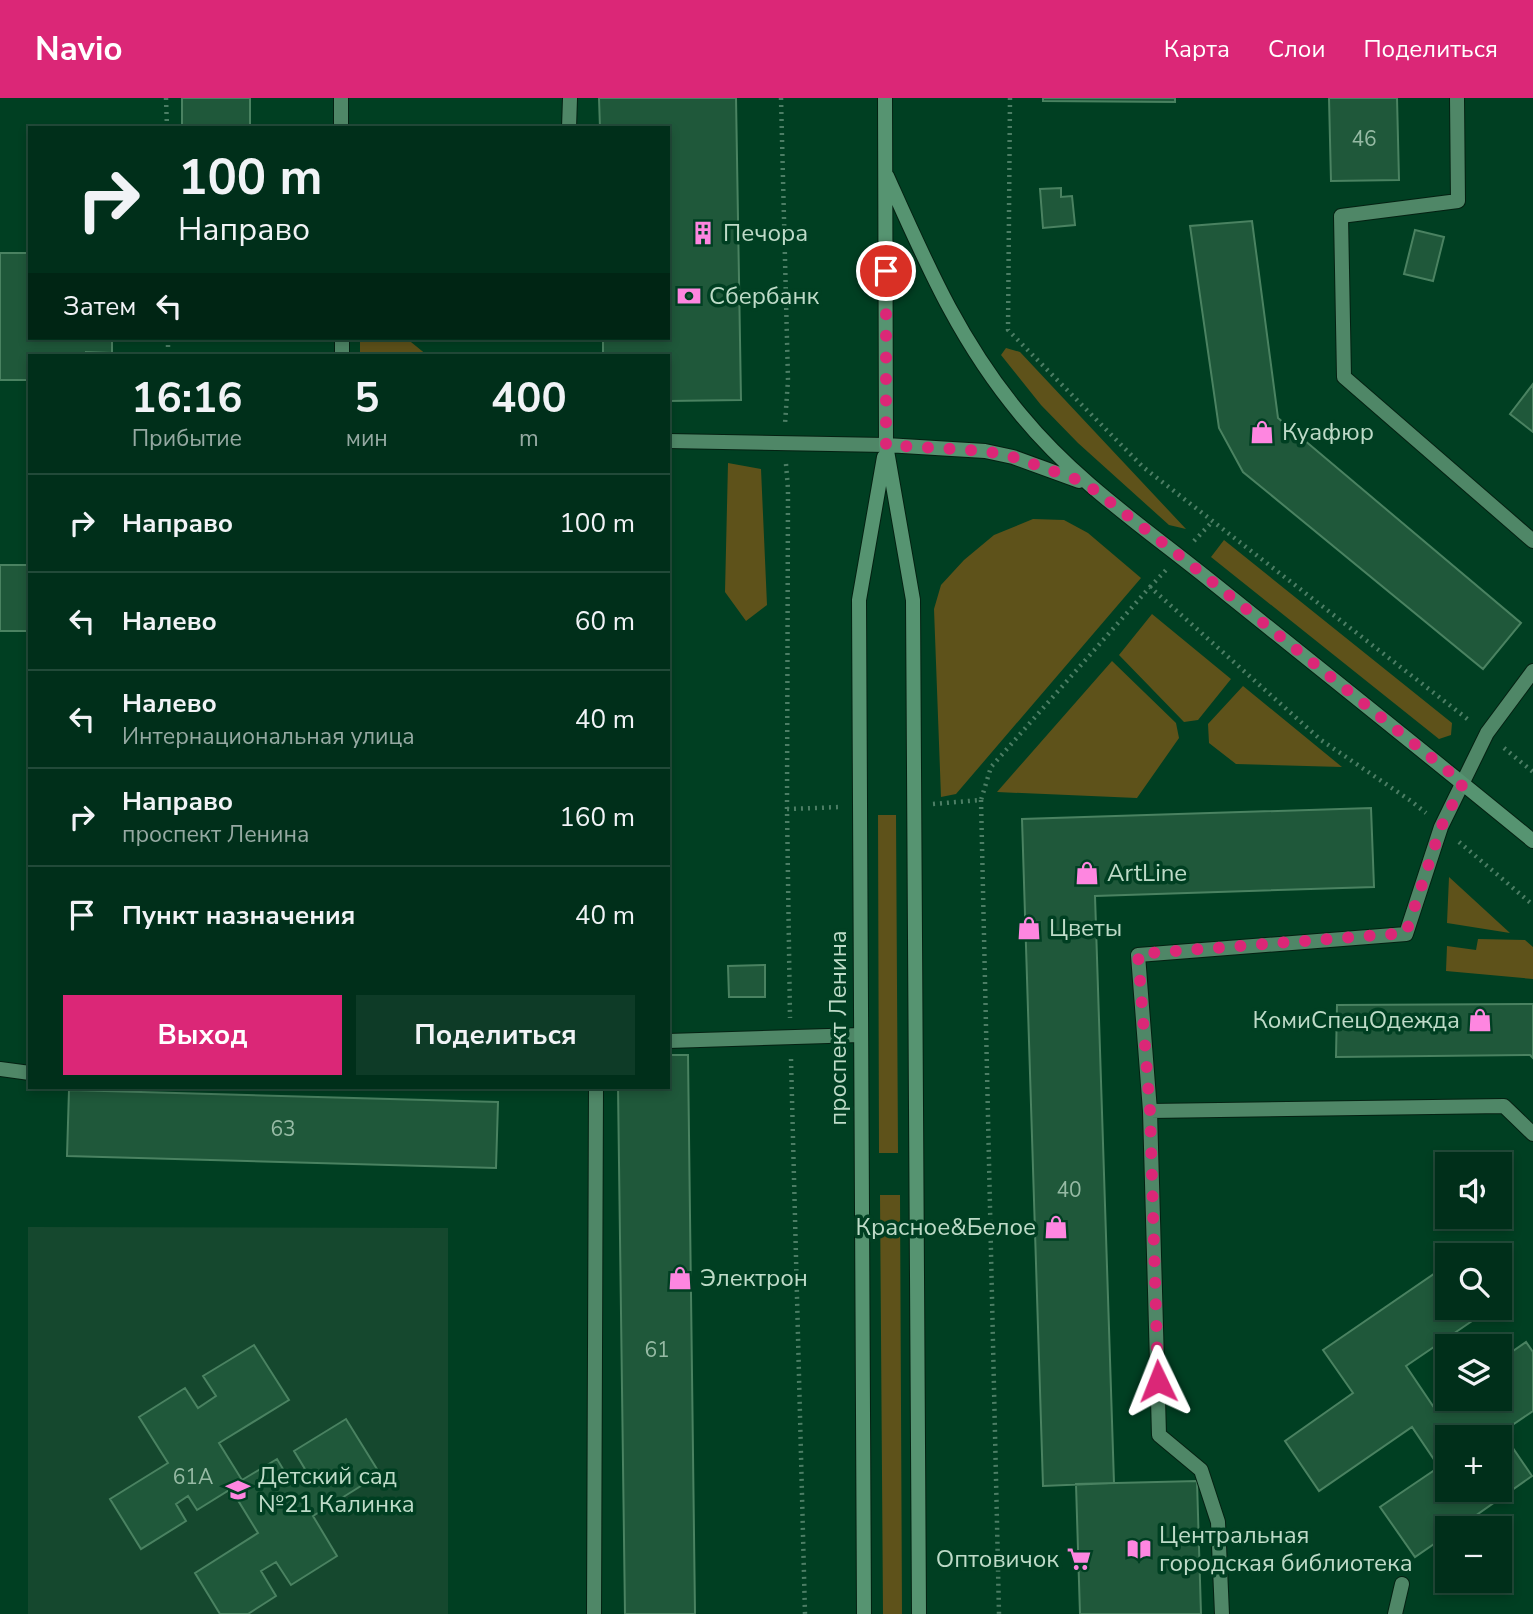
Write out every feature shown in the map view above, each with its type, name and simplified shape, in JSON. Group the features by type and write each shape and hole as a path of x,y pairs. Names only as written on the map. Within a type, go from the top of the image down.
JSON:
{"main road":[{"name":"проспект Ленина","path":"885,98 886,445 914,600 919,1614"},
{"path":"885,172 939,292 977,357 1021,416 1084,482 1180,556 1533,841"},
{"name":"проспект Ленина","path":"864,1614 859,600 886,445"},
{"path":"886,445 985,451 1013,457 1084,482"}],"lane":[{"path":"341,98 341,126"},
{"path":"569,126 570,98"},
{"path":"1457,98 1458,201 1341,216 1344,377 1533,541"},
{"path":"670,441 886,445"},
{"path":"1222,1614 1218,1522 1201,1471 1159,1435 1150,1111 1138,954 1406,933 1441,827 1487,733 1533,671"},
{"path":"670,1041 861,1035"},
{"path":"0,1069 28,1073"},
{"path":"594,1614 596,1089"},
{"path":"1150,1111 1504,1106 1533,1134"},
{"path":"1395,1614 1402,1584"}],"path":[{"path":"166,98 167,126"},
{"path":"781,98 788,380 784,444 788,489 787,809 790,1039 805,1614"},
{"path":"1010,98 1009,330 1143,467 1487,733 1533,772"},
{"path":"999,1614 981,800 991,767 1150,587 1321,740 1411,801 1533,905"},
{"path":"915,805 981,800"},
{"path":"787,809 859,806"}],"shaded area":[{"path":"360,340 408,340 426,354 360,354"},
{"path":"1006,348 1020,352 1186,529 1169,525 1078,443 1041,405 1001,355"},
{"path":"728,463 761,469 767,605 746,621 725,592"},
{"path":"1033,519 1064,520 1088,533 1141,578 956,794 941,797 934,609 941,585 964,560 994,535"},
{"path":"1224,540 1452,723 1451,735 1439,739 1211,557"},
{"path":"1152,614 1231,679 1198,720 1184,722 1119,655"},
{"path":"1112,661 1176,723 1179,738 1137,798 997,792"},
{"path":"1243,686 1342,767 1236,764 1209,743 1208,724"},
{"path":"878,815 896,815 898,1153 879,1153"},
{"path":"1449,877 1510,933 1447,923"},
{"path":"1478,939 1525,940 1533,947 1533,979 1446,971 1447,946 1476,950"},
{"path":"880,1195 900,1195 902,1614 883,1614"},
{"name":"Детский сад №21 Калинка","path":"28,1227 448,1228 448,1614 28,1614"}],"building":[{"path":"182,98 250,98 250,126 182,126"},
{"name":"Печора","path":"599,98 736,98 741,400 670,401 670,354 603,354 603,340 670,340 670,126 600,126"},
{"path":"1043,98 1175,98 1175,102 1043,101"},
{"path":"1329,98 1397,98 1399,180 1331,181"},
{"path":"1061,188 1061,197 1072,196 1075,225 1043,228 1040,189"},
{"path":"1252,221 1278,418 1521,623 1483,669 1243,472 1219,428 1190,226"},
{"path":"1415,230 1444,237 1433,281 1404,274"},
{"path":"0,253 28,253 28,340 112,340 112,353 28,354 28,380 0,380"},
{"path":"1533,384 1533,432 1510,414"},
{"path":"0,565 28,565 28,631 0,631"},
{"path":"1371,808 1374,887 1095,896 1114,1483 1043,1486 1022,819"},
{"path":"765,965 765,997 729,997 728,966"},
{"path":"1533,1004 1533,1058 1530,1055 1336,1057 1337,1005"},
{"path":"670,1055 688,1055 695,1614 625,1614 618,1089 670,1089"},
{"path":"69,1090 498,1102 496,1168 67,1156"},
{"path":"1435,1273 1435,1320 1474,1320 1453,1334 1435,1334 1435,1346 1406,1366 1433,1406 1435,1405 1435,1411 1512,1411 1512,1352 1526,1342 1533,1352 1533,1411 1512,1425 1435,1425 1435,1461 1412,1427 1319,1491 1285,1441 1353,1393 1323,1350"},
{"path":"254,1345 289,1400 219,1443 242,1480 277,1459 292,1484 308,1474 294,1451 346,1419 380,1474 313,1516 337,1556 291,1585 276,1562 261,1571 276,1596 248,1614 220,1614 195,1573 258,1533 231,1489 197,1510 188,1496 176,1504 186,1521 141,1549 110,1499 168,1463 139,1417 185,1388 198,1408 216,1396 203,1376"},
{"path":"1512,1447 1532,1476 1512,1490"},
{"path":"1435,1470 1435,1502 1495,1502 1475,1516 1435,1516 1435,1543 1415,1557 1380,1507"},
{"name":"Центральная городская библиотека","path":"1197,1481 1201,1614 1080,1614 1076,1484"}],"place":[{"name":"Печора","path":"703,233"},
{"name":"Сбербанк","path":"689,296"},
{"name":"Куафюр","path":"1262,432"},
{"name":"ArtLine","path":"1087,873"},
{"name":"Цветы","path":"1029,928"},
{"name":"КомиСпецОдежда","path":"1480,1020"},
{"name":"Красное&Белое","path":"1056,1227"},
{"name":"Электрон","path":"680,1278"},
{"name":"Детский сад №21 Калинка","path":"238,1490"},
{"name":"Центральная городская библиотека","path":"1139,1549"},
{"name":"Оптовичок","path":"1079,1559"}],"route":[{"path":"886,271 886,445 985,451 1013,457 1084,482 1463,783 1441,827 1406,933 1138,954 1150,1111 1158,1381"}]}
